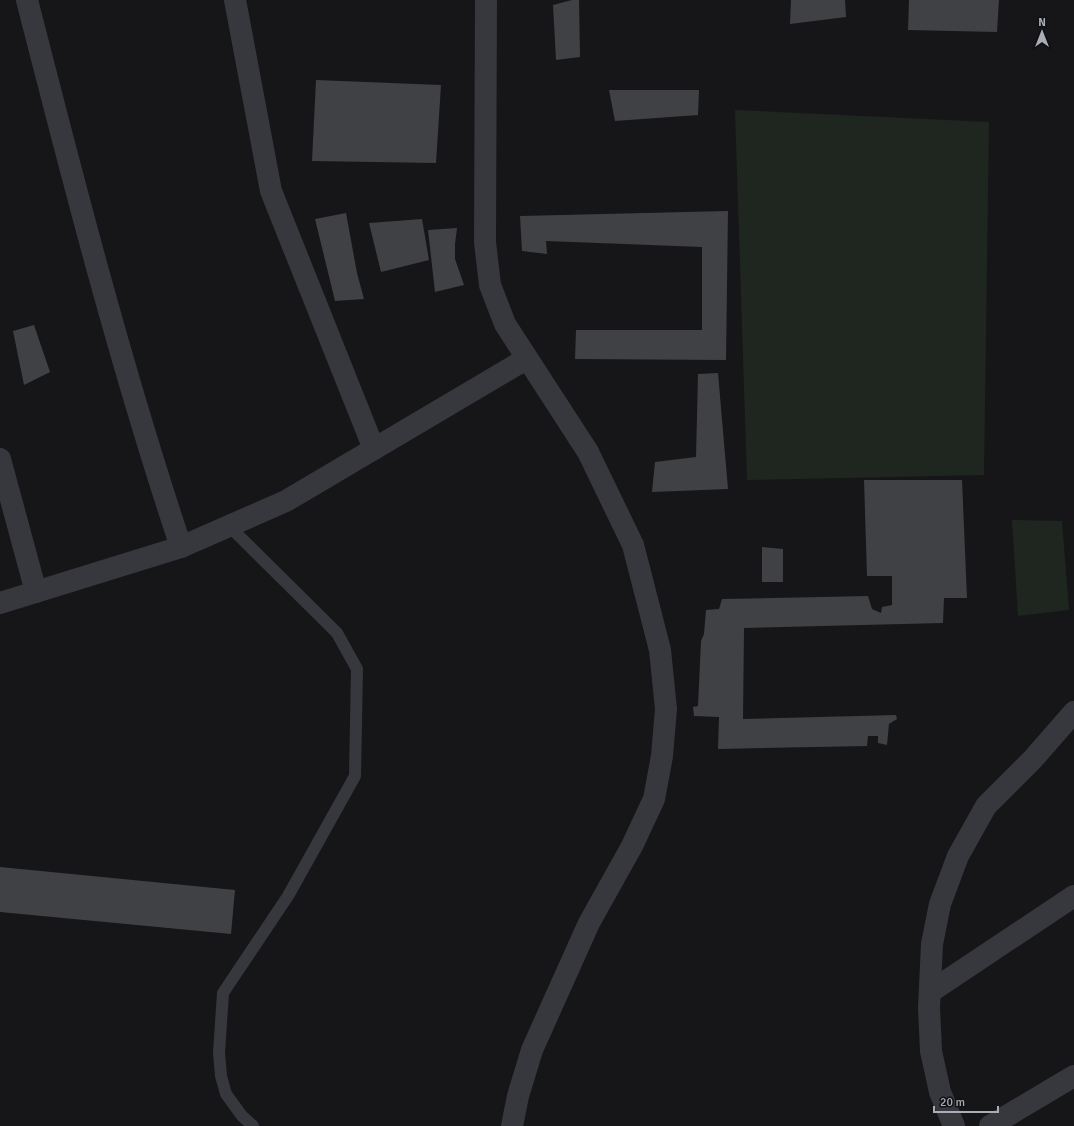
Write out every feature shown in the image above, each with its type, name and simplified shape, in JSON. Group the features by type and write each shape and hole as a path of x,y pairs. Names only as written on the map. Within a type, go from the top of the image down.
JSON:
{"street":[{"path":"27,0 96,265 160,485 181,547"},
{"path":"234,0 271,191 374,449"},
{"path":"486,0 485,242 490,285 505,324 526,359 588,452 633,545 660,650 666,709 662,756 654,798 632,846 589,923 532,1050 518,1096 512,1126"},
{"path":"0,603 181,547 286,501 526,359"},
{"path":"0,459 36,592"},
{"path":"954,1126 940,1092 931,1051 929,1007 932,944 940,904 958,856 986,806 1033,759 1074,712"},
{"path":"930,992 1074,896"},
{"path":"990,1126 1074,1076"}],"lane":[{"path":"229,526 337,633 356,670 355,776 288,896 224,993 219,1053 221,1076 226,1094 242,1116 253,1126"}],"shaded area":[{"path":"735,110 989,122 984,475 747,480"},
{"path":"1012,520 1062,521 1069,610 1018,616"}],"building":[{"path":"572,0 579,0 580,57 556,60 553,5"},
{"path":"791,0 845,0 846,17 790,24"},
{"path":"909,0 999,0 997,32 908,30"},
{"path":"316,80 441,85 436,163 312,161"},
{"path":"609,90 699,90 698,115 615,121"},
{"path":"728,211 726,360 575,359 576,330 702,330 702,247 546,241 547,254 522,251 520,216"},
{"path":"346,213 357,273 364,299 335,301 315,219"},
{"path":"422,219 429,260 381,272 369,223"},
{"path":"457,228 455,259 464,285 435,292 428,230"},
{"path":"34,325 50,372 24,385 13,331"},
{"path":"718,373 728,489 652,492 655,462 696,457 698,374"},
{"path":"864,480 962,480 967,598 944,598 943,623 744,628 743,719 896,715 897,719 889,724 887,745 878,743 878,736 868,736 867,746 718,749 719,717 694,716 693,707 698,706 701,641 704,634 706,610 719,609 722,599 868,596 872,609 881,613 882,607 892,605 892,576 867,576"},
{"path":"762,547 783,549 783,582 762,582"},
{"path":"0,867 235,890 231,934 0,912"}]}
